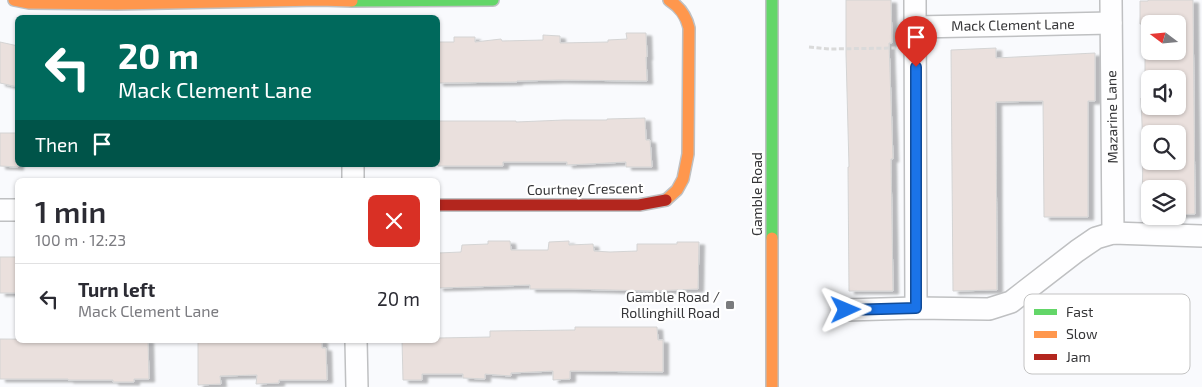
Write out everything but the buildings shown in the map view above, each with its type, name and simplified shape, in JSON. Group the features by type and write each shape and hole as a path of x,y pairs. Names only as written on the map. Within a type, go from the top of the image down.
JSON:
{"street":[{"path":"14,0 29,4 320,0 351,6 493,0"},
{"name":"Courtney Crescent","path":"440,205 639,205 667,200 683,179 688,154 690,28 688,19 678,6 669,0"},
{"name":"Gamble Road","path":"772,0 772,387"},
{"path":"915,0 916,308"},
{"name":"Mazarine Lane","path":"1111,0 1113,233"},
{"name":"Mack Clement Lane","path":"916,27 1111,23"},
{"path":"0,210 15,210"},
{"path":"846,310 916,308 989,309 1011,302 1077,250 1096,238 1113,233 1202,236"},
{"path":"356,343 357,387"}],"path":[{"path":"809,47 903,48"}],"traffic: fast":[{"path":"352,1 493,0"},
{"path":"772,0 772,238"}],"traffic: slow":[{"path":"14,0 29,3 117,4 352,1"},
{"path":"666,200 677,190 683,179 688,154 689,28 682,12 669,0"},
{"path":"772,238 772,387"}],"traffic: jam":[{"path":"440,205 639,205 666,200"}],"place":[{"name":"Gamble Road / Rollinghill Road","path":"730,305"}],"route":[{"path":"846,310 916,308 916,67"}]}
